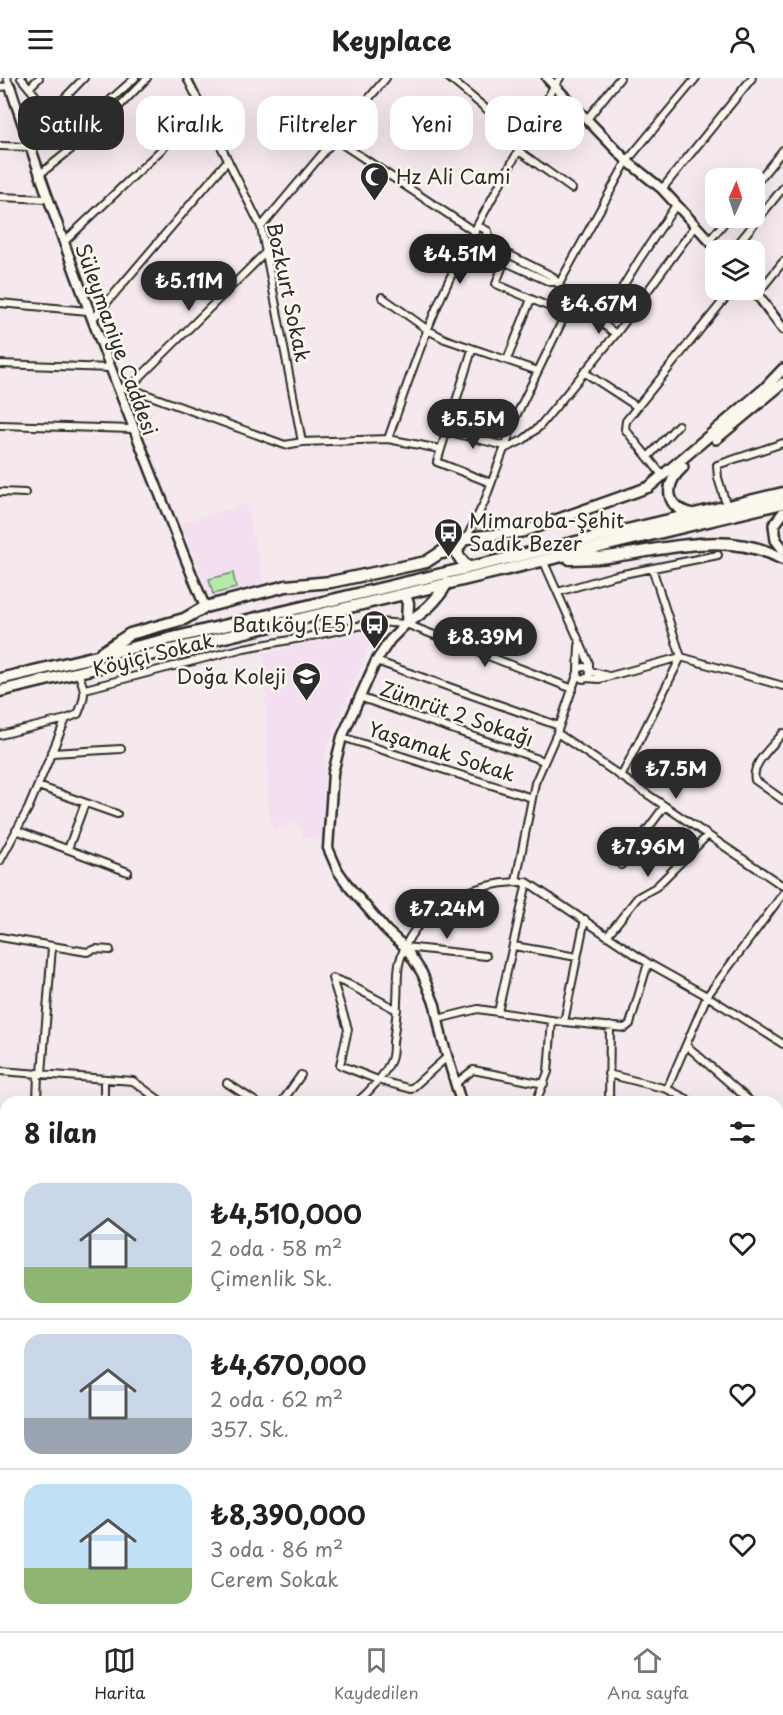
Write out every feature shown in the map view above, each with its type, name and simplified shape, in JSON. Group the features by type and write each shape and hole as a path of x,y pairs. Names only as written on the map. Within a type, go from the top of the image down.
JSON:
{"highway":[{"path":"0,680 783,493"},
{"path":"0,691 238,632 783,503"},
{"path":"466,539 458,547 457,552 461,562 468,567"},
{"path":"93,657 130,634 184,619 205,607 286,586 331,582 426,562 466,539"},
{"path":"543,560 606,557 715,542 761,549 783,559"},
{"path":"424,578 447,549"},
{"path":"407,623 428,610 438,599 447,583"},
{"path":"404,594 408,603 407,623"}],"main road":[{"path":"542,78 547,84 554,86"},
{"path":"547,78 627,160 662,189 710,240"},
{"name":"Süleymaniye Caddesi","path":"9,82 18,110"},
{"name":"Süleymaniye Caddesi","path":"31,150 132,429 205,607"},
{"path":"764,301 783,317"},
{"path":"764,301 783,329"},
{"path":"466,539 508,534 543,526 649,487 783,369"},
{"path":"695,515 680,509 670,498 670,483 676,474 783,383"},
{"path":"783,513 774,525 774,534 783,549"},
{"path":"407,623 390,640 376,661 342,736 333,774 328,848 331,858 350,888 387,931 405,947 423,973 430,990 459,1096"}],"street":[{"path":"21,78 36,96"},
{"path":"29,88 39,78"},
{"path":"67,96 84,78"},
{"path":"115,96 135,78"},
{"path":"39,175 100,126 147,78"},
{"name":"Bozkurt Sokak","path":"187,78 196,96"},
{"path":"371,96 386,78"},
{"path":"449,78 485,108"},
{"path":"549,96 561,78"},
{"path":"587,119 620,78"},
{"path":"557,283 627,160 696,78"},
{"path":"662,189 752,78"},
{"path":"0,87 9,82"},
{"path":"0,146 18,147"},
{"path":"64,242 161,150"},
{"name":"Bozkurt Sokak","path":"223,150 261,227 302,442"},
{"path":"261,227 327,150"},
{"path":"352,150 477,229 488,231"},
{"path":"765,172 783,150"},
{"path":"387,440 450,278 519,151 572,189"},
{"path":"0,303 90,315 228,160"},
{"path":"741,240 783,188"},
{"path":"0,197 48,199"},
{"path":"600,324 676,205"},
{"path":"446,431 504,447 523,440 539,427 616,334 696,225"},
{"path":"710,240 720,228"},
{"path":"488,231 490,241 498,249 552,276 572,301 616,334"},
{"path":"479,250 488,231"},
{"path":"468,245 550,282 557,283"},
{"path":"129,388 266,252"},
{"path":"504,261 496,284 566,314"},
{"path":"765,281 783,262"},
{"path":"382,297 428,330 445,339 538,371"},
{"path":"507,360 531,299"},
{"path":"663,476 625,429 626,421 724,300"},
{"path":"466,539 484,503 517,414 572,301"},
{"path":"472,350 436,462 491,483"},
{"path":"0,364 110,368"},
{"path":"584,372 636,406"},
{"path":"117,388 129,388 285,445 302,442 387,440 440,449"},
{"path":"0,425 132,429"},
{"path":"648,457 678,425"},
{"path":"727,507 718,478 717,465 783,443"},
{"path":"0,492 25,493"},
{"path":"558,592 652,568 718,555"},
{"path":"543,560 579,646 589,663 585,679 573,689"},
{"path":"621,777 681,657 652,568"},
{"name":"Köyiçi Sokak","path":"85,689 244,648 377,622 407,623 573,689"},
{"path":"238,632 244,648"},
{"path":"579,646 578,671 580,678 585,679 592,680 681,657 783,686"},
{"path":"376,661 558,730 664,807 783,886"},
{"path":"516,881 532,798 543,761 558,730 578,671 583,667 609,676"},
{"path":"0,735 78,714 84,701 85,689 78,672"},
{"name":"Zümrüt 2 Sokağı","path":"359,697 543,761"},
{"path":"0,861 38,786 66,719"},
{"path":"783,733 753,772 755,780 783,800"},
{"name":"Yaşamak Sokak","path":"342,736 532,798"},
{"path":"52,753 122,749"},
{"path":"38,786 117,814"},
{"path":"68,849 85,803"},
{"path":"621,865 664,807"},
{"path":"16,830 128,872"},
{"path":"607,936 638,897 656,887 707,836"},
{"path":"363,1096 378,1080 391,1059 397,1010 399,965 405,947 419,923 444,904 473,890 516,881 527,882 648,963 707,996 783,1044"},
{"path":"498,1012 527,882"},
{"path":"667,1089 707,996 783,894"},
{"path":"564,1022 585,919"},
{"path":"0,937 87,952 96,949 110,951"},
{"path":"38,1096 52,946"},
{"path":"514,946 577,957"},
{"path":"405,947 486,956"},
{"path":"438,1019 478,1009 564,1022 625,1028 630,1024 648,963"},
{"path":"397,1010 332,978 348,1029 340,1065 378,1080 411,1089 447,1057"},
{"path":"539,1096 548,1072 552,1020"},
{"path":"609,1096 610,1026"},
{"path":"686,1045 744,1096"},
{"path":"455,1084 472,1070 544,1084"},
{"path":"0,1071 133,1081 154,1096"},
{"path":"608,1074 667,1089 681,1096"},
{"path":"286,1096 302,1075"},
{"path":"104,1079 104,1096"},
{"path":"227,1083 247,1096"}],"shaded area":[{"path":"246,504 264,583 211,599 181,523"},
{"name":"Doğa Koleji","path":"362,632 370,634 373,638 325,753 322,841 302,837 301,827 292,820 285,828 274,829 269,819 264,653"}],"green space":[{"path":"233,573 236,588 213,594 209,579"}],"place":[{"name":"Hz Ali Cami","path":"375,202"},
{"name":"Mimaroba-Şehit Sadık Bezer","path":"448,558"},
{"name":"Batıköy (E5)","path":"375,650"},
{"name":"Doğa Koleji","path":"307,702"}]}
